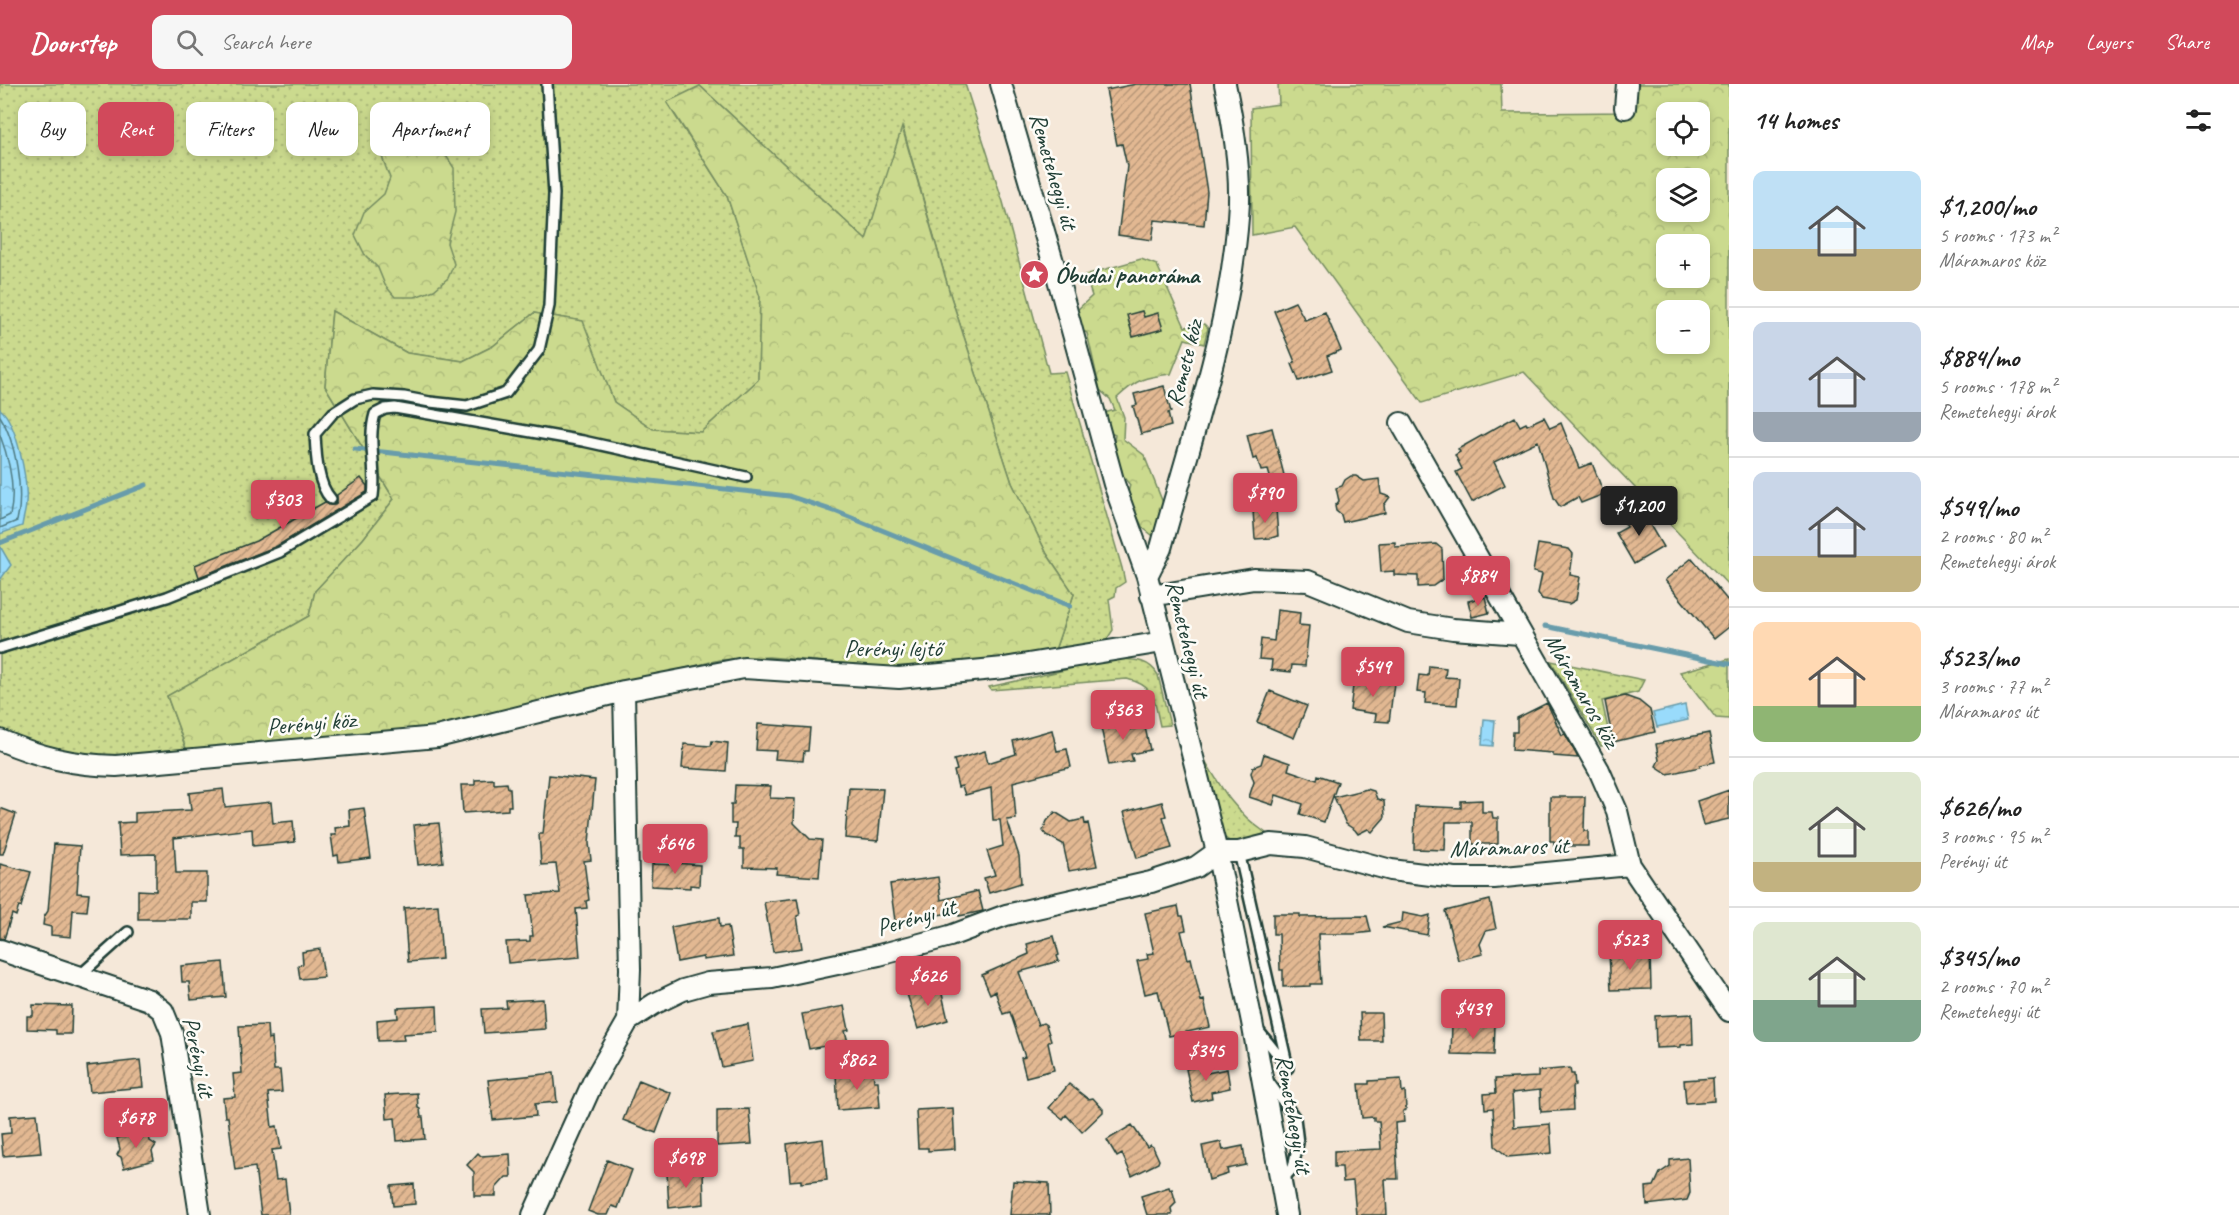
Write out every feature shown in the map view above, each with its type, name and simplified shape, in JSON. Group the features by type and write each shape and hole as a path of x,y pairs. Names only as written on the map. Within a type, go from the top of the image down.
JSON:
{"street":[{"name":"Remetehegyi út","path":"1001,84 1059,279 1114,484 1149,586 1217,852 1252,1022 1287,1215"},
{"name":"Remete köz","path":"1149,586 1219,338 1232,277 1239,200 1238,157 1225,84"},
{"path":"1626,108 1627,84"},
{"name":"Máramaros köz","path":"1401,423 1599,770 1617,811 1630,865"},
{"path":"1149,586 1254,579 1308,581 1408,622 1520,634"},
{"name":"Perényi lejtő","path":"624,691 744,668 899,678 1004,668 1163,642"},
{"name":"Perényi köz","path":"0,740 25,751 65,762 116,766 437,737 624,691"},
{"name":"Perényi út","path":"624,691 630,969 628,1021"},
{"name":"Máramaros út","path":"1217,852 1239,852 1271,844 1305,847 1391,870 1455,878 1494,878 1630,865"},
{"name":"Perényi út","path":"533,1215 593,1082 628,1021 654,1004 684,990 708,983 772,978 889,952 950,936 1006,915 1151,882 1196,867 1217,852"},
{"path":"1630,865 1729,1011"},
{"name":"Perényi út","path":"0,950 149,1000 163,1011 172,1033 200,1215"}],"lane":[{"path":"331,499 326,493 316,457 315,434 333,413 355,399 373,395 467,406 506,393 539,350 549,306 554,194 547,84"},
{"path":"385,409 386,396"},
{"path":"0,648 167,597 280,552 373,496 375,479 370,429 375,414 385,409 395,408 583,441 746,477"},
{"path":"1239,852 1288,1068 1252,1022"},
{"path":"79,976 128,932"}],"green space":[{"path":"0,84 965,84 1003,202 1049,373 1065,372 1122,568 1125,582 1116,588 1115,596 1109,599 1113,630 1103,645 1055,650 1074,594 1047,554 1012,483 951,297 903,128 866,240 700,86 667,103 727,196 760,296 758,380 701,432 653,429 614,402 582,321 534,313 493,346 463,361 407,353 332,311 325,386 394,499 363,539 315,591 309,616 167,696 187,751 104,759 60,755 0,732"},
{"path":"1278,84 1501,84 1502,113 1631,112 1635,84 1729,84 1729,586 1524,372 1422,403 1295,227 1252,235 1251,108 1279,104"},
{"path":"700,86 866,240 902,127 951,297 1012,483 1047,554 1074,594 1055,650 945,665 885,667 769,657 719,660 429,730 187,751 167,696 309,616 315,591 363,539 394,499 325,386 332,311 407,353 463,361 493,346 534,313 583,321 614,402 653,429 701,432 758,380 760,297 727,196 667,102"},
{"path":"382,156 446,156 454,168 455,212 447,243 454,264 448,278 434,290 415,297 395,297 385,285 378,268 365,255 355,235 364,212 384,194 390,178"},
{"path":"1141,259 1157,265 1185,327 1204,324 1208,328 1204,344 1185,339 1171,374 1141,380 1117,398 1124,417 1123,439 1144,455 1163,503 1163,524 1156,538 1143,528 1127,496 1130,485 1116,462 1115,435 1108,432 1104,413 1115,410 1110,399 1100,390 1087,333 1081,330 1076,311 1092,296 1085,275"},
{"path":"1114,659 1139,661 1154,669 1158,675 1170,725 1160,726 1155,702 1149,690 1127,679 991,690 989,687"},
{"path":"1729,659 1729,719 1716,718 1680,672"},
{"path":"1551,661 1644,680 1638,692 1602,701 1611,743 1601,746"},
{"path":"1200,752 1221,787 1244,816 1266,833 1244,842 1232,843 1220,834"}],"water":[{"path":"0,409 12,426 20,453 26,506 22,526 0,534"},
{"path":"0,546 11,565 0,580"},
{"path":"1685,705 1688,720 1657,727 1653,713"},
{"path":"1484,719 1495,720 1493,746 1482,745"}],"building":[{"path":"1136,84 1190,84 1207,192 1204,225 1155,220 1152,240 1118,235 1127,166 1122,144 1117,145 1106,90"},
{"path":"1295,302 1305,320 1325,312 1341,350 1327,356 1332,370 1299,381 1292,364 1295,362 1274,311"},
{"path":"1142,311 1144,317 1158,313 1163,329 1133,337 1127,315"},
{"path":"1164,386 1171,412 1168,413 1171,426 1141,434 1133,406 1137,405 1134,394"},
{"path":"1515,417 1520,426 1544,417 1550,428 1561,423 1579,468 1592,463 1604,494 1581,503 1578,497 1560,507 1554,498 1538,441 1494,462 1505,485 1472,502 1456,472 1462,469 1455,455 1460,452 1458,449"},
{"path":"1272,428 1285,479 1272,483 1268,470 1261,471 1257,458 1253,459 1247,435"},
{"path":"1351,476 1364,481 1379,479 1381,494 1390,497 1384,505 1385,513 1343,522 1341,515 1336,511 1335,506 1339,501 1336,488 1342,486"},
{"path":"361,478 367,486 367,492 277,546 199,577 195,565 256,541 325,502 335,505 337,495"},
{"path":"1640,508 1663,547 1634,564 1616,533 1627,527 1622,518"},
{"path":"1276,509 1278,536 1255,539 1253,510"},
{"path":"1395,542 1395,547 1436,544 1442,549 1443,579 1433,586 1418,587 1418,576 1394,575 1394,571 1381,572 1379,543"},
{"path":"1538,544 1569,549 1573,554 1570,575 1580,577 1576,600 1569,604 1542,599 1538,593 1542,574 1533,572"},
{"path":"1692,558 1729,602 1729,627 1714,639 1665,580"},
{"path":"1485,597 1489,613 1472,617 1468,601"},
{"path":"1277,610 1300,613 1299,625 1309,626 1305,666 1292,665 1291,672 1271,670 1272,660 1259,659 1261,639 1274,641"},
{"path":"1429,666 1446,668 1445,677 1459,678 1457,705 1425,703 1426,693 1417,692 1419,675 1428,676"},
{"path":"1354,678 1394,683 1389,722 1375,721 1376,714 1350,710"},
{"path":"1270,691 1307,706 1294,738 1257,722"},
{"path":"1625,696 1639,701 1650,710 1655,732 1613,742 1605,701"},
{"path":"1547,703 1562,735 1565,734 1578,758 1553,756 1553,753 1512,750 1513,732 1517,732 1517,718"},
{"path":"1124,718 1127,730 1145,727 1150,750 1131,754 1133,761 1109,765 1100,723"},
{"path":"758,724 810,728 808,751 804,751 803,761 775,759 776,751 756,750"},
{"path":"1052,730 1057,751 1067,749 1071,767 1013,782 1016,819 1007,820 1019,856 1021,883 989,893 984,878 995,875 987,851 1003,846 1000,820 993,820 991,788 965,795 962,786 958,787 954,760 985,751 988,763 1016,754 1013,741"},
{"path":"1709,733 1715,762 1668,774 1656,766 1659,760 1656,744"},
{"path":"712,741 728,743 726,771 682,768 684,744 711,746"},
{"path":"1264,754 1290,763 1288,770 1317,780 1318,775 1338,782 1324,822 1300,814 1303,804 1276,795 1273,805 1249,797 1254,782 1251,773 1253,767 1261,764"},
{"path":"549,775 595,780 589,843 591,860 584,861 589,900 586,901 587,908 576,909 580,957 508,963 506,942 530,941 530,936 533,936 528,895 560,893 556,864 541,865 539,834 543,834"},
{"path":"494,779 494,784 507,783 510,788 511,806 508,806 508,810 463,813 461,785 475,785 475,780"},
{"path":"735,785 771,786 770,798 795,799 794,823 810,839 822,840 819,877 776,874 777,868 744,867 744,849 740,849 740,838 735,838 736,824 731,824 731,804 734,804"},
{"path":"849,788 883,789 878,841 845,838"},
{"path":"223,789 225,807 271,802 273,823 293,821 295,842 253,846 252,829 174,838 176,873 207,873 207,902 191,902 191,919 138,919 138,890 156,891 156,854 120,855 118,823 135,822 135,813 191,810 189,793"},
{"path":"1367,789 1374,791 1377,799 1384,801 1385,817 1372,832 1368,829 1358,834 1346,824 1334,797"},
{"path":"1729,790 1729,819 1703,825 1697,801"},
{"path":"1550,797 1585,797 1584,831 1588,831 1588,846 1554,846 1554,841 1550,841"},
{"path":"1482,800 1482,812 1492,812 1493,818 1498,818 1498,844 1472,844 1472,822 1446,822 1445,850 1414,849 1415,806 1461,808 1461,801"},
{"path":"1162,802 1166,816 1163,817 1172,848 1137,858 1124,812"},
{"path":"0,808 16,814 3,854 0,854"},
{"path":"364,808 371,858 339,862 338,855 334,856 331,835 336,835 335,828 350,826 349,810"},
{"path":"1055,812 1071,822 1084,819 1085,824 1088,823 1097,866 1069,871 1063,844 1043,831 1047,821"},
{"path":"439,823 443,862 418,865 414,825"},
{"path":"54,844 80,846 77,893 89,894 87,911 73,910 71,937 51,935 51,927 43,925 48,911"},
{"path":"675,863 700,865 699,886 690,885 690,888 651,886 652,864 675,865"},
{"path":"0,864 31,872 21,907 19,906 16,916 12,914 4,939 0,938"},
{"path":"938,877 941,900 978,891 983,911 959,916 958,912 895,921 890,884"},
{"path":"797,898 802,948 773,952 764,902"},
{"path":"1490,900 1496,929 1486,931 1480,944 1483,954 1458,960 1445,911"},
{"path":"438,905 442,959 408,962 404,908"},
{"path":"1178,906 1186,930 1181,931 1188,959 1191,958 1210,1027 1169,1036 1158,991 1145,994 1137,961 1148,959 1147,954 1154,953 1145,913"},
{"path":"1403,913 1423,917 1430,915 1427,935 1382,927 1402,922"},
{"path":"1273,914 1300,914 1300,917 1367,916 1371,932 1318,934 1321,984 1283,987 1279,934 1273,934"},
{"path":"719,918 720,927 728,926 733,956 703,960 703,957 677,962 671,927"},
{"path":"1054,936 1059,961 1019,972 1038,1025 1043,1023 1046,1025 1051,1040 1048,1043 1054,1070 1026,1077 1021,1058 1025,1057 1010,1012 1003,1014 995,991 990,994 982,975 1029,954 1027,944"},
{"path":"320,949 324,977 300,979 298,965 303,964 302,952"},
{"path":"1650,952 1651,989 1611,990 1609,953"},
{"path":"223,962 226,997 191,1000 189,982 182,982 181,966"},
{"path":"940,985 948,1020 918,1029 907,994"},
{"path":"543,999 545,1029 484,1033 482,1009 507,1008 506,1001"},
{"path":"33,1005 72,1006 71,1034 56,1034 56,1030 27,1029 27,1016 33,1016"},
{"path":"437,1006 438,1032 403,1034 404,1040 378,1041 377,1020 398,1018 397,1008"},
{"path":"844,1006 849,1030 845,1031 848,1042 809,1049 802,1014"},
{"path":"1360,1013 1381,1013 1382,1041 1361,1041"},
{"path":"1692,1014 1693,1044 1656,1048 1655,1016"},
{"path":"748,1024 753,1061 722,1067 713,1031"},
{"path":"1452,1024 1495,1025 1494,1055 1451,1054"},
{"path":"267,1025 268,1039 272,1038 274,1070 280,1070 282,1092 268,1093 272,1127 277,1126 281,1149 272,1150 276,1180 285,1179 289,1215 261,1215 255,1167 235,1170 228,1117 225,1117 223,1098 235,1097 233,1074 242,1073 239,1026"},
{"path":"140,1060 143,1087 90,1092 87,1066"},
{"path":"1205,1065 1207,1073 1227,1069 1230,1088 1211,1092 1212,1098 1193,1102 1186,1069"},
{"path":"1570,1068 1571,1074 1574,1074 1575,1086 1572,1087 1573,1110 1541,1112 1540,1090 1512,1093 1514,1127 1550,1124 1552,1153 1508,1157 1495,1146 1493,1108 1485,1109 1484,1094 1496,1093 1495,1079 1538,1077 1538,1071"},
{"path":"873,1071 874,1081 878,1081 880,1107 838,1110 836,1074"},
{"path":"554,1073 557,1102 535,1104 536,1116 493,1120 488,1080"},
{"path":"1713,1078 1714,1101 1686,1103 1684,1080"},
{"path":"1401,1079 1402,1092 1405,1091 1406,1110 1403,1111 1404,1122 1395,1123 1398,1179 1385,1179 1387,1215 1356,1215 1353,1181 1343,1182 1342,1167 1334,1167 1334,1151 1381,1149 1379,1121 1374,1121 1374,1117 1362,1118 1359,1084"},
{"path":"639,1080 671,1093 656,1133 623,1120"},
{"path":"1069,1084 1088,1099 1093,1098 1103,1109 1103,1112 1082,1132 1066,1115 1063,1119 1049,1108"},
{"path":"417,1093 425,1139 397,1141 395,1118 387,1119 385,1095"},
{"path":"953,1108 955,1149 928,1151 928,1148 918,1148 916,1110"},
{"path":"749,1109 752,1144 717,1146 717,1110"},
{"path":"37,1114 41,1153 3,1156 1,1134 11,1133 10,1116"},
{"path":"1132,1125 1147,1147 1150,1145 1153,1147 1159,1160 1158,1163 1132,1176 1122,1154 1117,1157 1107,1140"},
{"path":"148,1132 150,1141 156,1145 152,1151 154,1160 124,1168 121,1157 117,1155 120,1149 117,1138"},
{"path":"823,1139 827,1180 801,1183 801,1180 790,1181 787,1144"},
{"path":"1221,1142 1223,1150 1243,1146 1246,1165 1227,1169 1228,1174 1209,1180 1202,1146"},
{"path":"478,1153 481,1156 510,1154 511,1177 506,1177 496,1188 496,1196 474,1196 474,1172 467,1165"},
{"path":"1688,1158 1690,1193 1687,1200 1647,1205 1646,1187 1654,1186 1660,1173 1670,1166 1670,1160"},
{"path":"607,1160 632,1170 618,1208 612,1206 608,1215 598,1215 588,1211"},
{"path":"703,1171 704,1204 669,1208 667,1173"},
{"path":"1013,1181 1049,1183 1050,1215 1010,1215"},
{"path":"414,1184 415,1204 393,1206 391,1186"},
{"path":"1169,1187 1170,1190 1172,1189 1176,1203 1171,1208 1172,1215 1147,1215 1141,1196"}],"waterway":[{"path":"355,449 789,496 837,512 1070,606"},
{"path":"0,543 146,485"},
{"path":"1545,626 1729,664"}],"place":[{"name":"Óbudai panoráma","path":"1034,275"}]}
